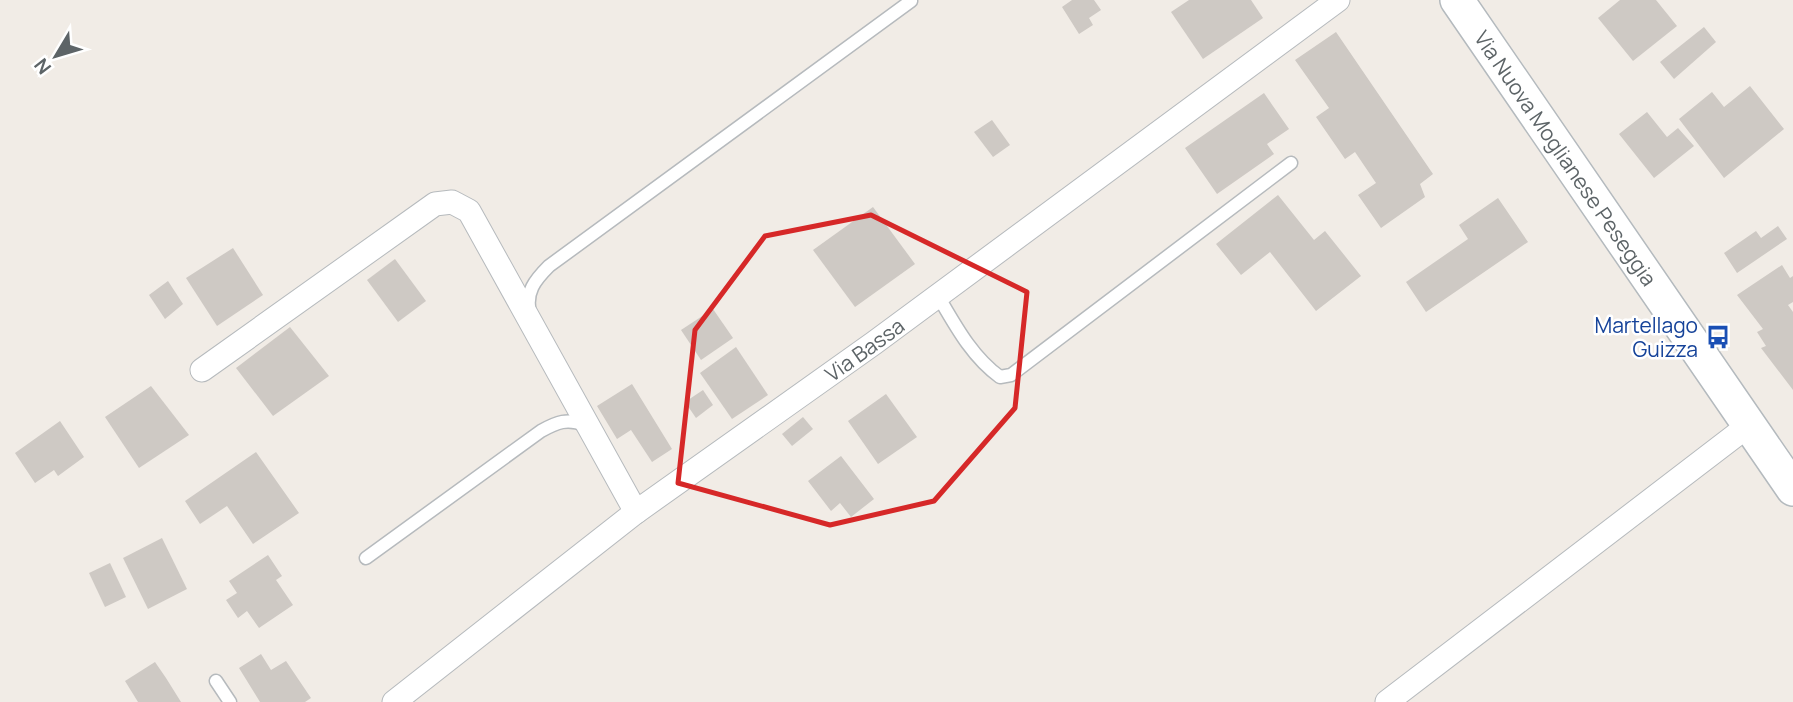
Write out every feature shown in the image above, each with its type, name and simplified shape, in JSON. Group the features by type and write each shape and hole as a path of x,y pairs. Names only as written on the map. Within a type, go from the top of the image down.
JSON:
{"main road":[{"name":"Via Nuova Moglianese Peseggia","path":"1457,0 1793,489"}],"street":[{"name":"Via Bassa","path":"394,702 636,512 938,296 1338,0"},
{"path":"202,370 435,204 452,202 469,211 636,512"},
{"path":"1387,702 1749,425"}],"lane":[{"path":"535,330 528,303 532,284 549,266 911,1"},
{"path":"938,296 962,336 987,368 1000,377 1011,376 1290,163"},
{"path":"366,558 541,431 557,422 572,420 589,427"},
{"path":"216,681 230,702"}],"highlighted area":[{"path":"871,215 1027,292 1015,408 934,501 830,525 678,483 695,330 765,236"}],"building":[{"path":"1072,0 1094,0 1101,10 1089,18 1093,25 1079,34 1062,7"},
{"path":"1189,0 1251,0 1263,18 1203,59 1171,12"},
{"path":"1620,0 1656,0 1677,26 1633,61 1598,18"},
{"path":"1704,27 1716,42 1674,79 1660,62"},
{"path":"1336,32 1433,174 1420,184 1425,197 1381,228 1358,195 1376,183 1355,152 1345,159 1316,117 1329,108 1295,60"},
{"path":"1750,86 1784,129 1724,178 1679,119 1712,92 1724,107"},
{"path":"1264,93 1289,129 1267,144 1274,154 1217,194 1185,148"},
{"path":"1647,112 1667,137 1678,128 1694,146 1654,178 1619,134"},
{"path":"992,120 1010,145 993,157 974,132"},
{"path":"1278,195 1314,240 1325,231 1361,276 1316,311 1270,252 1241,275 1216,244"},
{"path":"1498,198 1528,242 1426,312 1406,282 1468,239 1459,225"},
{"path":"873,207 915,264 855,307 813,250"},
{"path":"1778,226 1787,239 1737,273 1724,253 1756,231 1761,238"},
{"path":"233,248 263,295 217,326 186,278"},
{"path":"395,259 426,301 398,322 367,280"},
{"path":"1782,265 1790,278 1793,276 1793,302 1788,305 1793,312 1793,390 1761,348 1766,346 1757,332 1763,329 1737,295"},
{"path":"168,281 183,304 165,319 149,295"},
{"path":"713,309 733,338 701,360 681,330"},
{"path":"290,327 329,376 273,416 236,368"},
{"path":"736,347 768,395 732,419 700,373"},
{"path":"632,384 672,449 652,462 631,430 617,439 597,406"},
{"path":"151,386 189,435 139,468 105,417"},
{"path":"703,390 713,405 696,418 685,402"},
{"path":"886,394 917,437 878,464 848,421"},
{"path":"803,417 813,429 792,446 782,434"},
{"path":"60,421 84,457 58,476 54,470 35,483 15,453"},
{"path":"256,452 299,513 253,544 227,506 200,524 185,501"},
{"path":"841,456 874,499 851,517 840,503 831,511 808,481"},
{"path":"162,538 187,589 148,609 123,558"},
{"path":"268,555 282,576 276,580 293,605 259,628 247,611 238,618 226,600 237,593 229,581"},
{"path":"110,563 126,597 105,607 89,573"},
{"path":"261,654 271,670 286,661 311,698 305,702 260,702 239,668"},
{"path":"155,662 181,702 138,702 125,681"}],"place":[{"name":"Martellago Guizza","path":"1718,337"}]}
